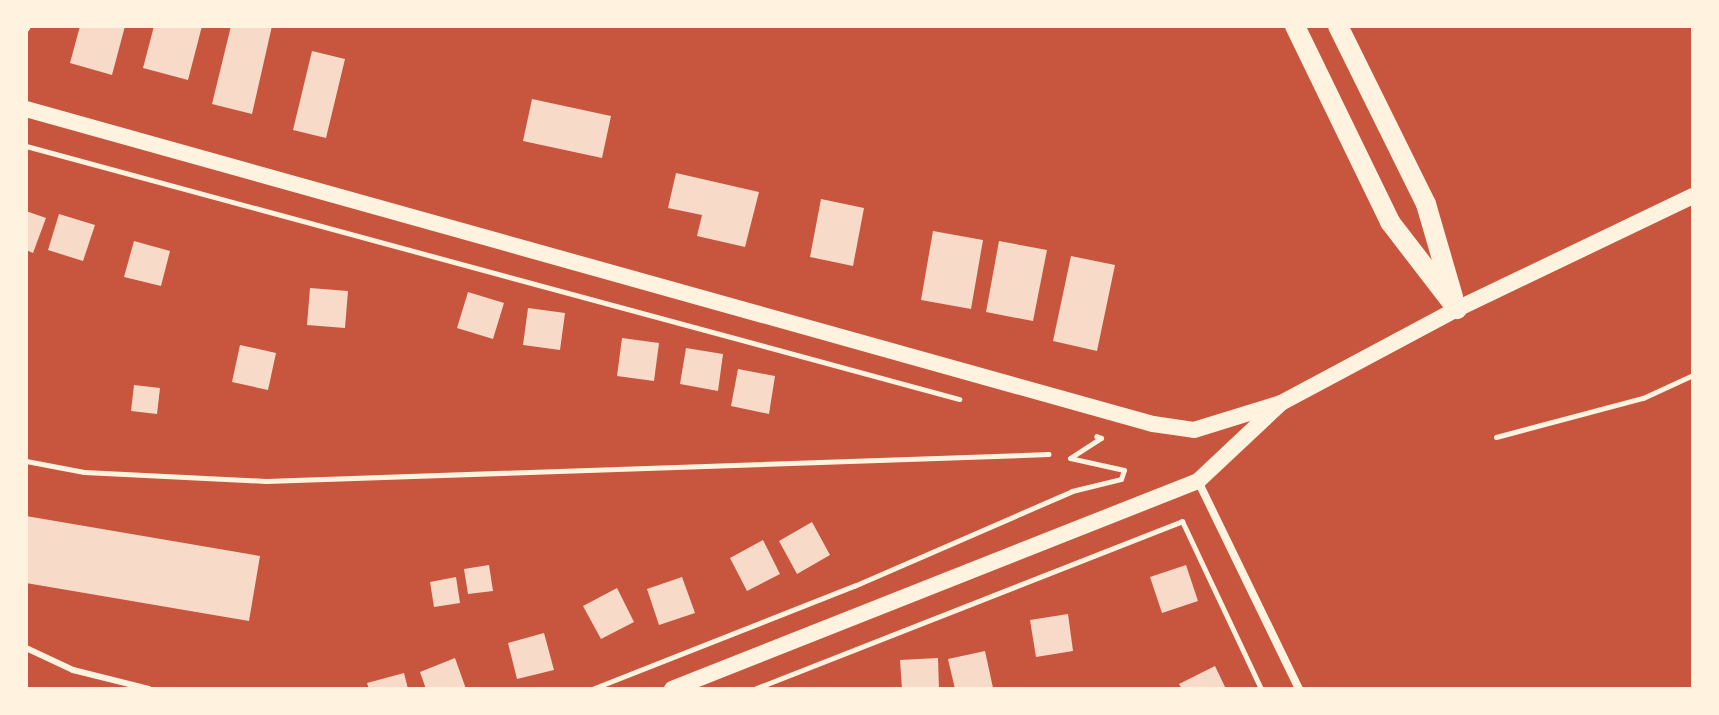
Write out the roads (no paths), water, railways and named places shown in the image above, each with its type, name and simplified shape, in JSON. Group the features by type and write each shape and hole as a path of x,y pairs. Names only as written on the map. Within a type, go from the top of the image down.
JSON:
{"main road":[{"path":"1295,26 1390,222 1457,309"},
{"path":"1338,26 1426,204 1457,309"},
{"path":"26,109 1153,424 1194,430 1281,403 1457,309 1693,196"},
{"path":"672,689 1198,481 1281,403"}],"street":[{"path":"1198,481 1299,689"}],"lane":[{"path":"26,648 73,670 149,689"}]}
